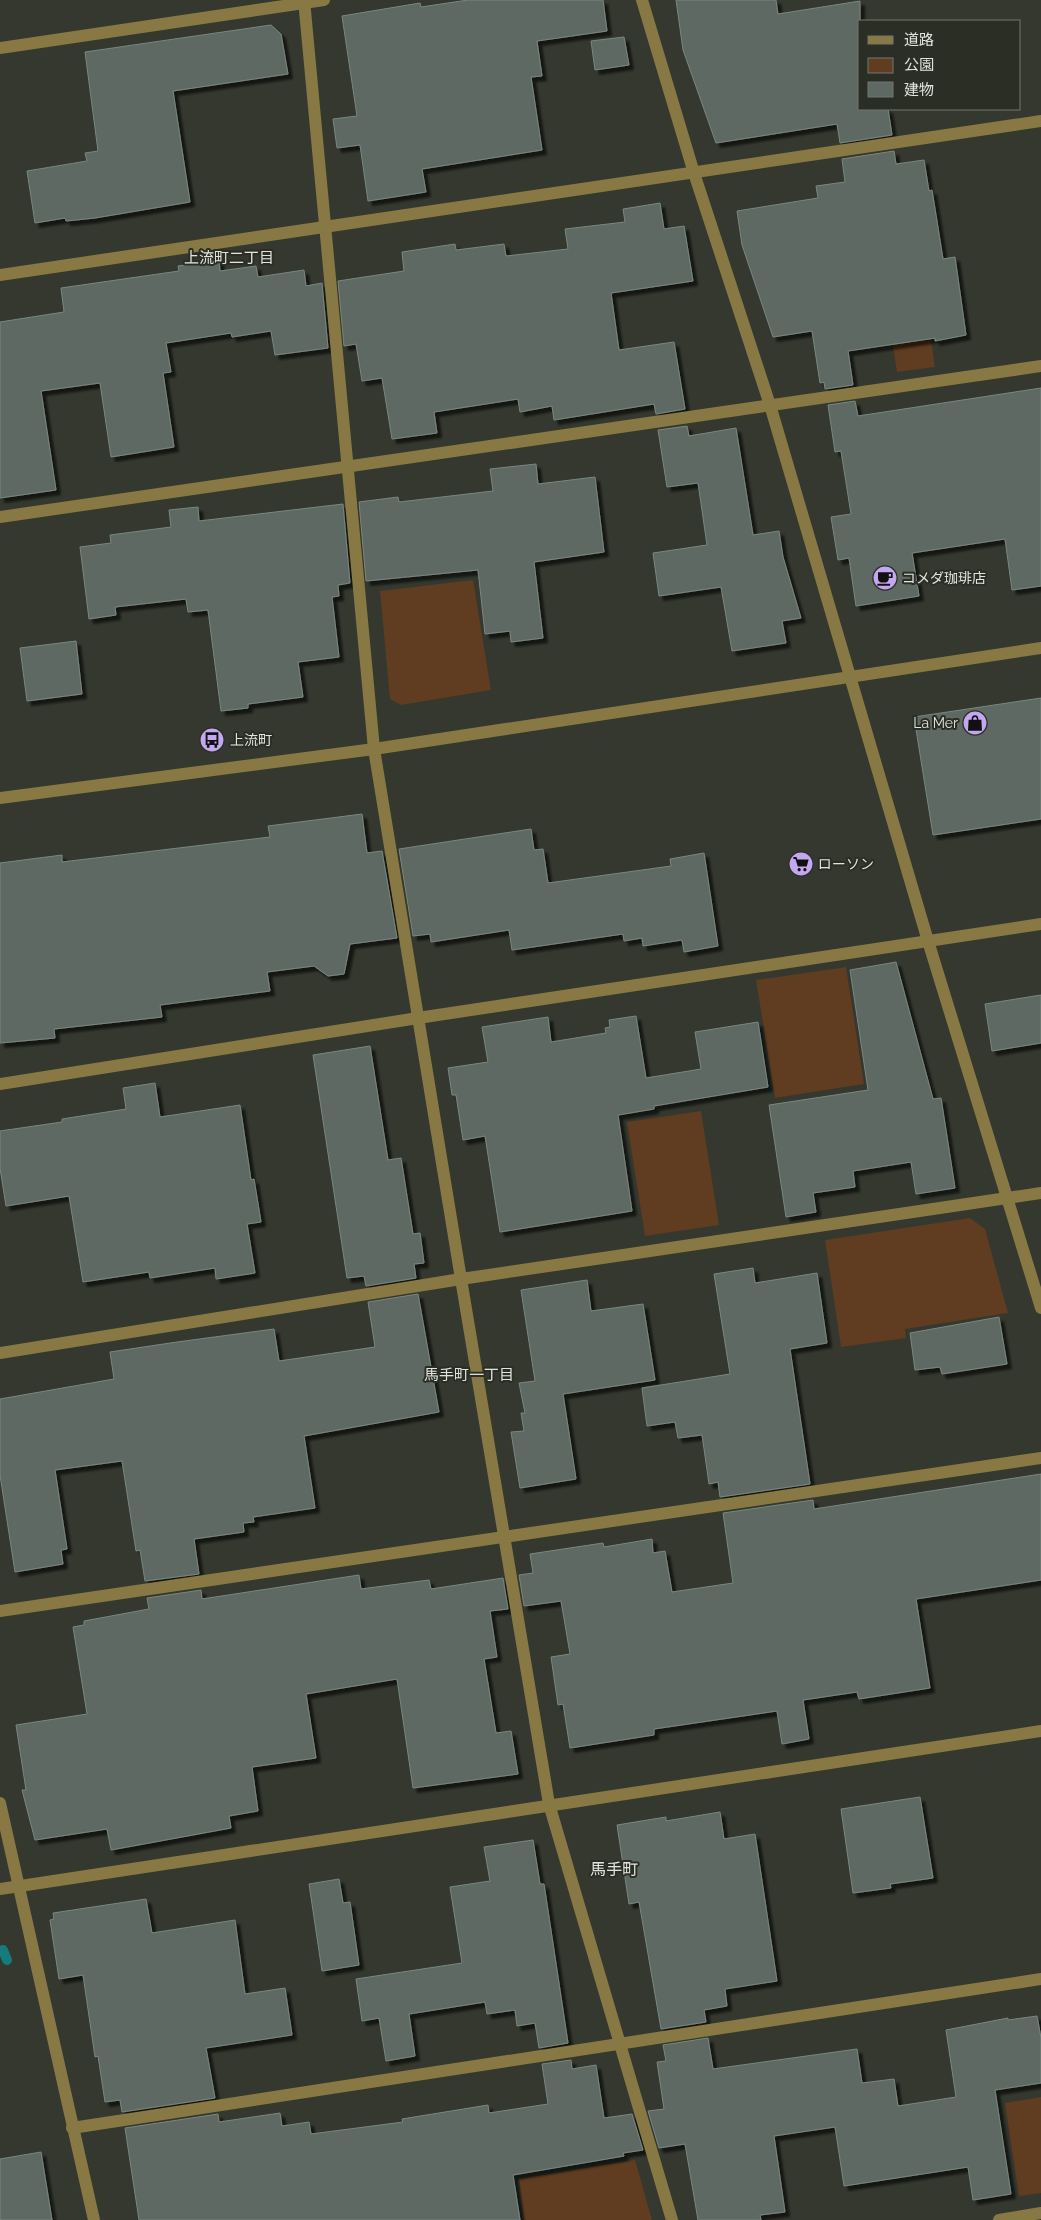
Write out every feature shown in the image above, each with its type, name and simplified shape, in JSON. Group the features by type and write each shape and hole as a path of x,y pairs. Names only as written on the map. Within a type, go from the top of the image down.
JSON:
{"street":[{"path":"0,48 324,0"},
{"path":"642,0 694,173 770,405 928,941 1041,1308"},
{"path":"304,2 346,467 374,749 461,1279 549,1804 672,2220"},
{"path":"0,275 1041,121"},
{"path":"0,516 1041,366"},
{"path":"0,798 374,749 1041,648"},
{"path":"0,1084 418,1018 1041,924"},
{"path":"0,1353 461,1279 1041,1193"},
{"path":"0,1612 504,1535 1041,1458"},
{"path":"0,1889 549,1804 1041,1731"},
{"path":"0,1803 94,2220"},
{"path":"72,2128 1041,1979"},
{"path":"998,2220 1041,2213"}],"green space":[{"path":"920,262 935,367 897,372 881,268"},
{"path":"473,580 491,690 401,705 390,699 380,591"},
{"path":"846,967 864,1084 775,1098 756,980"},
{"path":"701,1111 719,1225 645,1236 627,1122"},
{"path":"970,1218 985,1229 1008,1313 905,1329 906,1338 841,1347 825,1240"},
{"path":"1041,2097 1041,2193 1019,2196 1005,2103"},
{"path":"635,2160 652,2220 524,2220 519,2179"}],"building":[{"path":"468,0 603,0 607,31 537,41 542,76 531,77 542,150 422,169 426,192 368,201 360,145 337,148 333,119 357,116 342,16 420,3 421,7"},
{"path":"676,0 776,0 778,14 860,1 860,20 858,20 858,110 888,110 892,135 840,143 837,124 716,143 683,50"},
{"path":"271,25 281,34 288,74 173,91 190,202 95,218 66,221 65,218 35,223 27,171 87,161 85,153 98,151 85,52"},
{"path":"624,37 629,65 595,70 591,41"},
{"path":"894,151 896,164 924,160 929,191 932,190 943,259 955,257 966,335 935,341 935,338 848,351 853,385 825,389 824,382 820,383 812,331 773,337 742,245 737,211 818,198 816,186 845,182 842,159"},
{"path":"660,203 664,229 684,226 693,281 611,293 619,350 674,342 685,409 656,414 654,404 554,420 552,406 520,412 518,399 434,412 437,433 392,439 382,378 362,381 356,344 344,346 338,281 404,271 402,252 455,244 456,250 504,244 506,256 568,249 565,229 625,222 623,209"},
{"path":"219,260 220,271 256,266 258,277 304,270 306,286 322,283 328,348 275,355 271,331 232,337 231,333 166,343 171,372 163,373 174,447 111,457 100,383 41,391 56,490 0,498 0,322 64,312 61,288 179,271 178,266"},
{"path":"1041,388 1041,586 1012,590 1005,539 912,553 919,596 856,606 849,558 838,560 831,517 851,514 841,451 835,452 828,405 855,401 858,416"},
{"path":"687,426 689,436 736,428 753,535 779,531 783,557 801,618 782,621 786,643 732,651 721,587 659,596 653,553 707,545 698,483 667,487 658,430"},
{"path":"536,464 538,484 595,477 604,552 534,562 543,638 511,642 510,631 485,634 478,570 366,581 359,502 398,497 399,502 493,491 490,469"},
{"path":"343,504 350,583 338,585 339,596 332,597 339,657 298,662 303,697 248,704 248,708 221,711 208,610 188,612 186,599 115,607 116,615 89,619 80,547 111,543 110,535 171,527 169,510 198,507 199,521"},
{"path":"76,641 82,694 27,701 20,648"},
{"path":"1041,698 1041,819 933,835 914,717"},
{"path":"362,814 367,853 382,851 397,938 350,944 344,974 328,976 314,966 267,972 270,991 160,1005 162,1017 54,1029 55,1038 0,1043 0,863 62,855 62,862 270,837 268,826"},
{"path":"531,829 534,850 543,849 548,883 671,866 670,859 704,853 718,946 684,952 682,940 643,946 642,938 624,941 623,934 512,950 509,930 431,942 430,934 413,936 399,849"},
{"path":"896,962 933,1099 941,1098 955,1188 916,1194 911,1162 853,1171 855,1187 813,1193 816,1212 786,1217 769,1105 868,1090 850,970"},
{"path":"1041,995 1041,1043 992,1051 985,1004"},
{"path":"636,1016 646,1078 701,1069 695,1032 758,1022 768,1087 654,1106 654,1109 618,1115 632,1211 500,1232 485,1136 463,1140 456,1095 452,1095 448,1068 488,1062 482,1027 548,1017 551,1042 606,1033 605,1028 610,1027 609,1020"},
{"path":"370,1046 388,1160 401,1158 413,1234 420,1233 424,1263 414,1264 416,1278 366,1286 364,1276 347,1278 313,1055"},
{"path":"155,1083 160,1117 240,1105 251,1180 254,1179 261,1222 247,1224 255,1273 216,1279 215,1268 150,1278 149,1272 83,1282 69,1196 6,1206 0,1168 0,1131 62,1122 62,1119 126,1109 123,1088"},
{"path":"753,1268 755,1283 817,1273 827,1343 790,1349 810,1484 720,1497 718,1482 709,1484 702,1435 678,1438 675,1422 647,1426 642,1388 730,1374 714,1274"},
{"path":"587,1280 591,1311 643,1304 655,1380 563,1394 576,1479 520,1488 511,1432 524,1431 521,1413 525,1413 519,1383 535,1381 521,1290"},
{"path":"418,1294 439,1412 304,1436 315,1508 253,1517 254,1522 243,1523 244,1532 194,1539 199,1574 145,1581 140,1550 136,1551 122,1461 55,1470 67,1549 61,1550 63,1564 15,1572 0,1475 0,1399 114,1379 110,1352 177,1342 274,1329 279,1361 375,1347 368,1302"},
{"path":"999,1317 1007,1364 942,1374 940,1367 915,1370 910,1333"},
{"path":"1041,1474 1041,1580 916,1599 930,1688 859,1699 857,1692 803,1700 809,1739 782,1744 777,1711 654,1729 654,1735 570,1748 563,1704 558,1705 551,1657 570,1654 561,1601 524,1606 519,1575 533,1573 530,1554 603,1543 604,1547 652,1539 653,1553 665,1551 672,1592 733,1583 723,1513 813,1500 814,1509"},
{"path":"359,1575 361,1589 429,1580 431,1589 503,1578 508,1609 490,1611 497,1657 484,1659 496,1733 511,1731 518,1774 413,1788 397,1679 306,1694 316,1758 252,1767 258,1811 229,1816 231,1828 111,1850 107,1829 35,1840 22,1790 26,1790 16,1725 87,1714 73,1627 84,1625 84,1621 149,1609 147,1598 201,1590 202,1599"},
{"path":"920,1797 933,1878 890,1884 891,1888 853,1893 841,1809"},
{"path":"720,1812 724,1839 755,1834 777,1981 725,1989 727,2006 704,2010 706,2022 661,2029 639,1902 629,1904 617,1825 666,1817 666,1821"},
{"path":"533,1840 540,1884 544,1884 568,2043 539,2048 535,2023 517,2026 515,2010 487,2014 485,2002 409,2014 415,2056 386,2061 379,2018 362,2021 356,1979 462,1963 450,1887 490,1881 484,1847"},
{"path":"339,1879 343,1903 350,1902 359,1965 322,1971 309,1884"},
{"path":"146,1899 152,1933 235,1920 245,1994 285,1988 292,2035 206,2048 215,2098 122,2112 120,2100 105,2102 98,2056 95,2057 83,1975 59,1979 50,1920 54,1919 53,1913"},
{"path":"1037,2016 1041,2038 1041,2083 995,2090 1011,2194 973,2200 968,2167 844,2186 835,2127 774,2136 785,2212 760,2215 761,2220 698,2220 685,2144 659,2148 648,2111 664,2109 657,2062 666,2061 663,2045 708,2038 713,2069 857,2049 862,2083 894,2079 898,2106 956,2097 946,2030 1008,2018 1008,2020"},
{"path":"571,2060 572,2069 596,2065 604,2118 632,2114 643,2150 623,2153 624,2156 513,2175 520,2220 139,2220 125,2128 218,2114 219,2122 280,2113 282,2126 309,2122 311,2134 403,2122 402,2119 488,2105 489,2113 548,2104 542,2064"},
{"path":"41,2152 52,2220 0,2220 0,2159"}],"waterway":[{"path":"3,1950 7,1960"}],"place":[{"name":"コメダ珈琲店","path":"885,578"},
{"name":"La Mer","path":"975,723"},
{"name":"上流町","path":"212,740"},
{"name":"ローソン","path":"801,864"}],"district":[{"name":"上流町二丁目","path":"229,258"},
{"name":"馬手町一丁目","path":"469,1375"},
{"name":"馬手町","path":"614,1869"}]}
